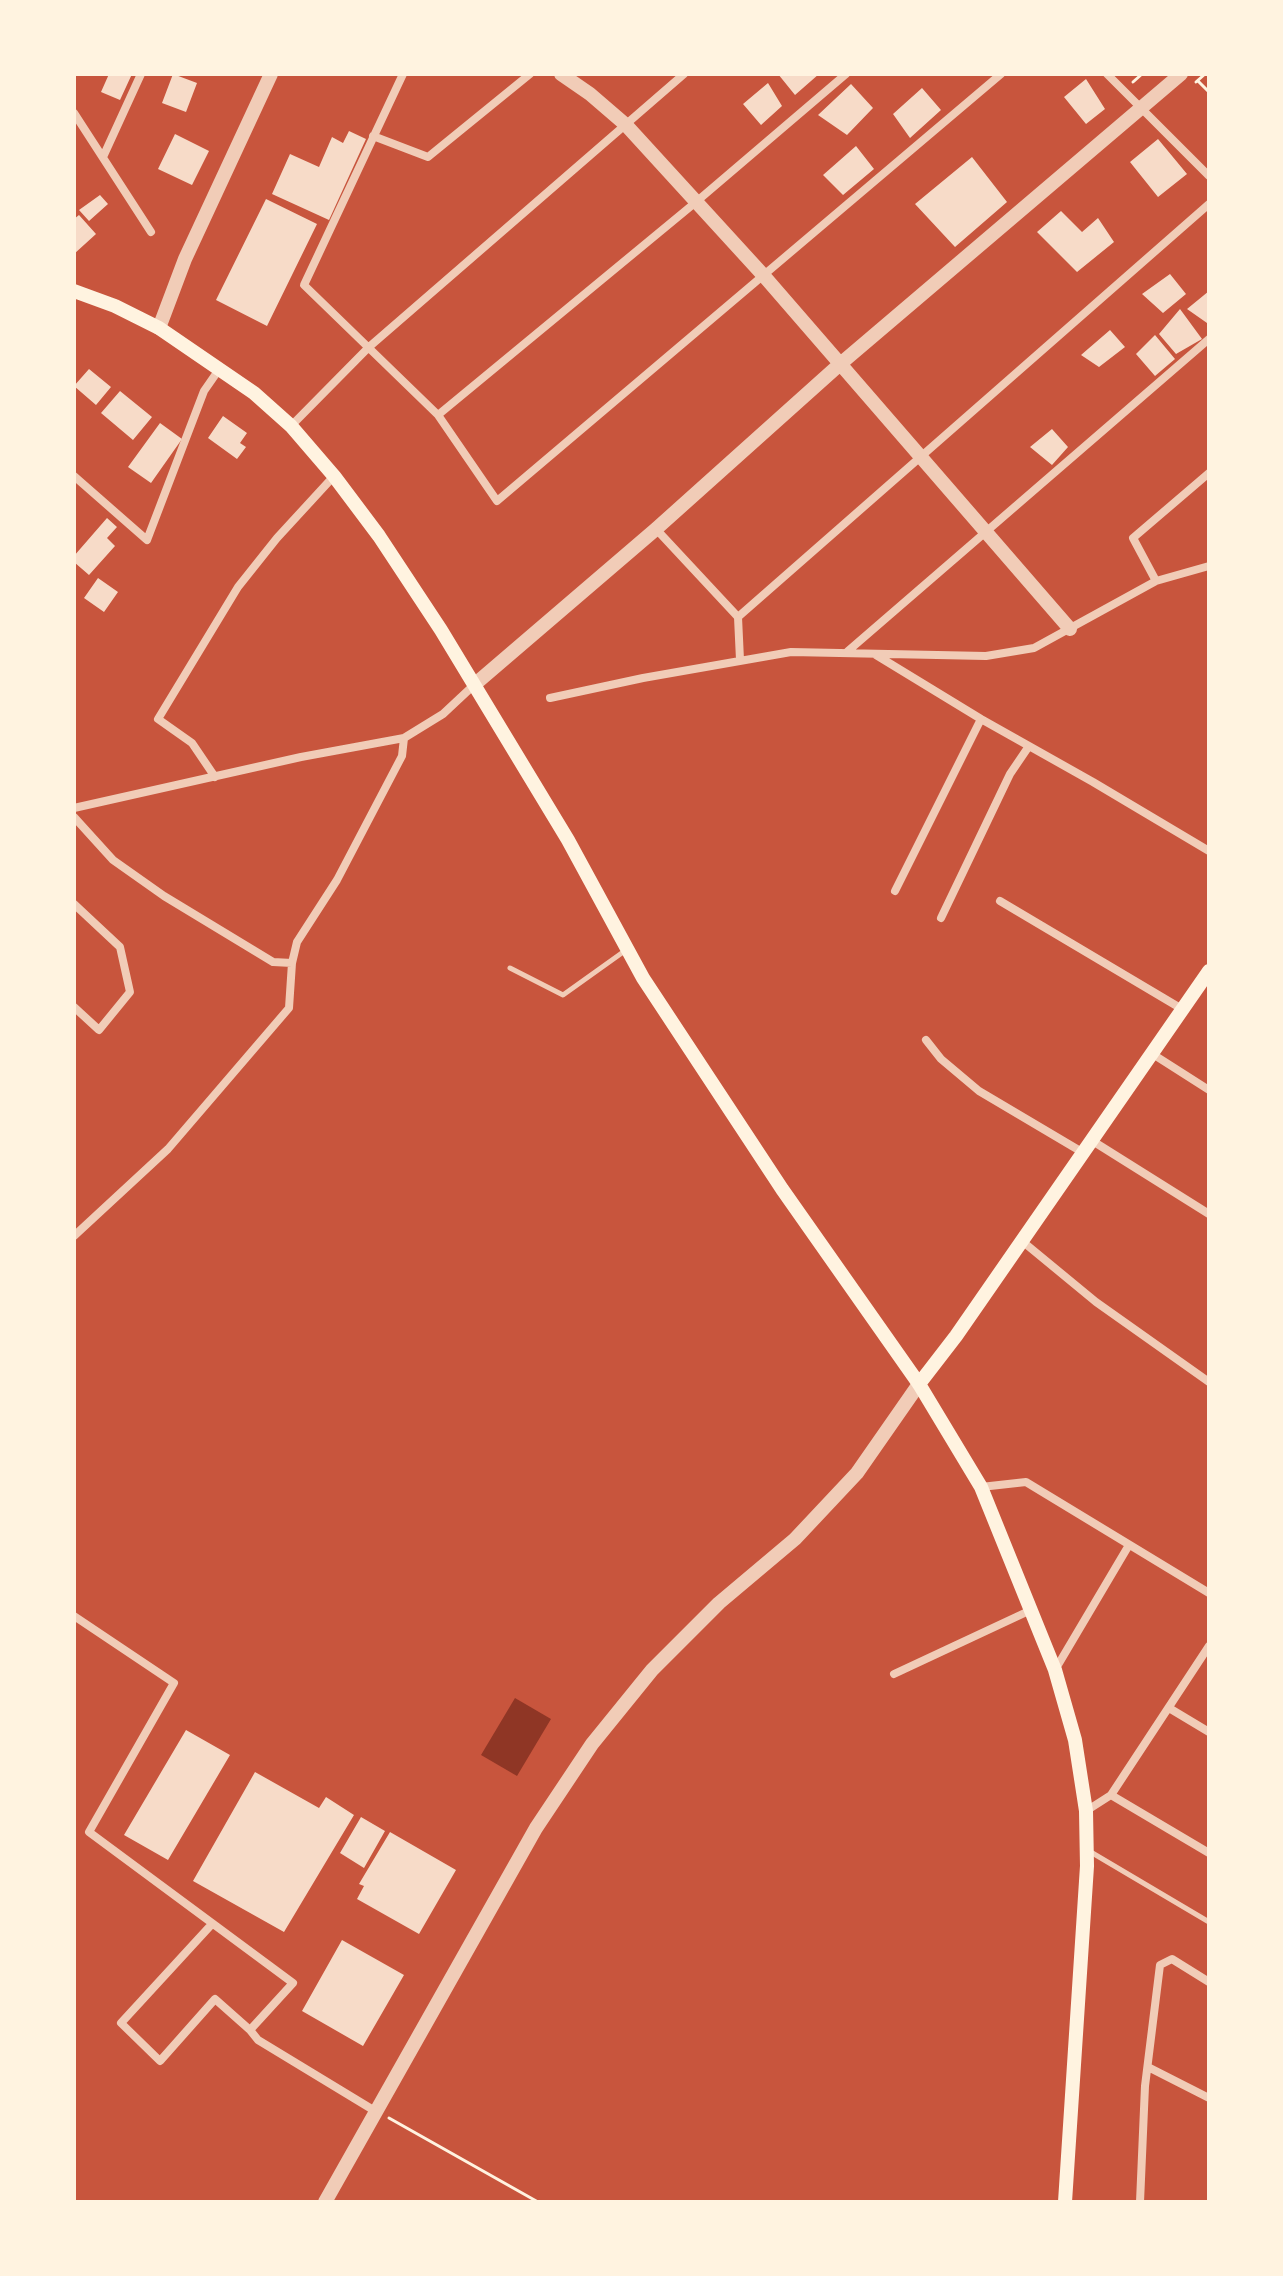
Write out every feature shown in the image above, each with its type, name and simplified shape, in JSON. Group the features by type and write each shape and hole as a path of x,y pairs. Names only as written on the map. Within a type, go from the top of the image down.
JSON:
{"main road":[{"path":"74,291 115,306 159,328 220,368 291,426 334,476 379,536 441,630 568,840 626,950 782,1189 919,1384 981,1487 1055,1670 1075,1740 1086,1811 1087,1849 1065,2202"},
{"path":"919,1384 956,1336 1209,971"}],"street":[{"path":"103,157 141,74"},
{"path":"159,328 185,259 271,74"},
{"path":"403,74 304,285 438,415 497,501 1001,74"},
{"path":"373,136 428,157 530,74"},
{"path":"561,74 626,125 764,276 1070,629"},
{"path":"291,426 369,347 684,74"},
{"path":"438,415 846,74"},
{"path":"1107,74 1209,176"},
{"path":"74,808 301,757 404,738 443,714 839,365 1181,74"},
{"path":"74,113 151,232"},
{"path":"738,617 1209,204"},
{"path":"848,651 1209,339"},
{"path":"74,476 147,540 204,391 220,368"},
{"path":"1156,581 1133,538 1209,473"},
{"path":"215,777 192,743 158,719 238,587 277,538 334,476"},
{"path":"656,529 738,617 740,660"},
{"path":"550,698 791,652 986,656 1034,648 1156,581 1209,566"},
{"path":"875,654 1209,851"},
{"path":"895,891 981,719"},
{"path":"74,1236 168,1149 289,1008 292,963 297,942 337,880 402,756 404,738"},
{"path":"941,918 1010,774 1029,746"},
{"path":"74,817 113,860 164,896 273,962 292,963"},
{"path":"1000,901 1182,1009"},
{"path":"74,904 120,947 130,992 99,1030 74,1007"},
{"path":"926,1040 941,1059 979,1091 1209,1214"},
{"path":"1151,1053 1209,1090"},
{"path":"1022,1241 1096,1302 1209,1382"},
{"path":"325,2202 536,1828 592,1744 652,1670 719,1603 795,1539 857,1473 919,1384"},
{"path":"981,1487 1026,1482 1209,1593"},
{"path":"1055,1670 1129,1545"},
{"path":"894,1674 1031,1610"},
{"path":"74,1616 174,1683 89,1832 293,1983 250,2030"},
{"path":"1086,1811 1111,1795 1209,1646"},
{"path":"1169,1708 1209,1732"},
{"path":"1111,1795 1209,1853"},
{"path":"212,1924 121,2023 160,2061 215,1999 258,2040 375,2111"},
{"path":"1140,2202 1148,2067 1160,1965 1172,1959 1209,1982"},
{"path":"1148,2067 1209,2098"}],"lane":[{"path":"510,968 563,995 626,950"},
{"path":"1087,1849 1209,1922"}],"path":[{"path":"1197,81 1209,92"},
{"path":"375,2111 538,2202"}],"shaded area":[{"path":"515,1698 551,1719 517,1776 481,1755"}],"building":[{"path":"109,74 132,74 120,100 101,92"},
{"path":"173,74 197,83 186,112 162,103"},
{"path":"778,74 819,74 795,95"},
{"path":"1086,79 1105,109 1086,124 1064,97"},
{"path":"768,83 782,106 761,125 743,104"},
{"path":"851,84 873,108 847,135 818,115"},
{"path":"922,88 941,110 910,138 893,114"},
{"path":"349,131 366,139 329,220 272,194 290,154 319,167 332,137 343,143"},
{"path":"175,134 209,151 192,185 158,169"},
{"path":"1158,139 1187,174 1158,197 1130,162"},
{"path":"856,146 874,169 843,195 823,175"},
{"path":"972,157 1007,202 955,247 915,204"},
{"path":"100,195 108,204 89,221 79,210"},
{"path":"266,199 317,224 267,326 216,300"},
{"path":"1061,211 1082,232 1098,218 1114,242 1077,272 1037,232"},
{"path":"79,215 96,234 74,254 74,219"},
{"path":"1170,274 1186,294 1163,313 1142,294"},
{"path":"1209,291 1209,322 1207,323 1187,309"},
{"path":"1180,309 1202,339 1176,354 1159,334"},
{"path":"1110,330 1125,347 1099,367 1081,355"},
{"path":"1155,335 1175,359 1155,376 1136,354"},
{"path":"89,369 111,387 96,405 74,386"},
{"path":"120,391 152,417 133,440 101,413"},
{"path":"223,416 247,433 240,443 246,447 237,459 208,438"},
{"path":"160,423 182,439 151,483 128,467"},
{"path":"1052,429 1068,447 1052,465 1030,447"},
{"path":"107,518 117,527 107,538 115,546 89,575 74,562 74,556"},
{"path":"98,578 118,592 104,612 84,598"},
{"path":"186,1730 230,1755 168,1860 124,1835"},
{"path":"255,1772 319,1808 326,1797 354,1815 284,1932 193,1881"},
{"path":"361,1817 385,1831 364,1868 340,1853"},
{"path":"390,1832 456,1870 419,1934 357,1899 364,1886 359,1884"},
{"path":"342,1940 404,1975 363,2046 302,2011"}]}
